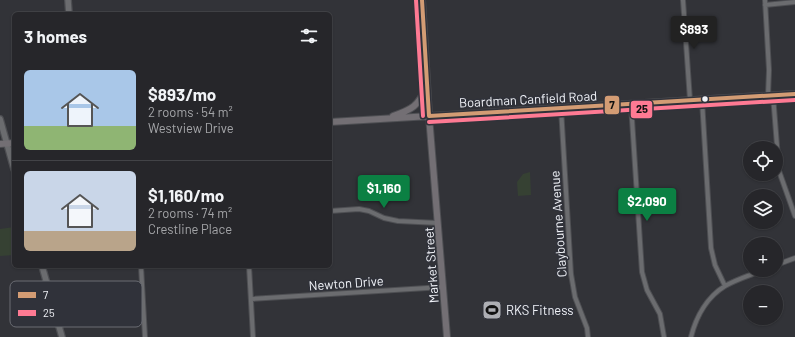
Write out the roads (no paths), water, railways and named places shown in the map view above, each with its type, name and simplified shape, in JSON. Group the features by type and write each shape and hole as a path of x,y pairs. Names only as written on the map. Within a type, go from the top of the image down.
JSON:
{"main road":[{"name":"Market Street","path":"422,0 429,116 447,337"},
{"path":"332,122 380,119 394,116 413,107 420,100 427,84"},
{"name":"Boardman Canfield Road","path":"380,119 795,94"}],"street":[{"path":"68,0 70,12"},
{"path":"683,0 690,100"},
{"path":"795,2 765,2 771,95 779,171 795,216"},
{"path":"702,100 711,248 715,266 724,286"},
{"path":"631,104 642,272 647,290 660,314 664,337"},
{"name":"Claybourne Avenue","path":"561,108 571,274 575,297 587,328 588,337"},
{"path":"0,119 3,144 12,165"},
{"path":"0,133 2,126"},
{"path":"332,211 359,209 369,211 384,218 398,221 438,222"},
{"path":"783,262 795,258"},
{"path":"43,268 46,281"},
{"path":"141,268 142,281"},
{"path":"249,268 253,337"},
{"path":"691,337 695,324 703,308 724,286 746,277"},
{"path":"142,284 145,337"},
{"name":"Newton Drive","path":"251,299 443,287"},
{"path":"59,327 62,337"}],"place":[{"name":"RKS Fitness","path":"492,310"}]}
